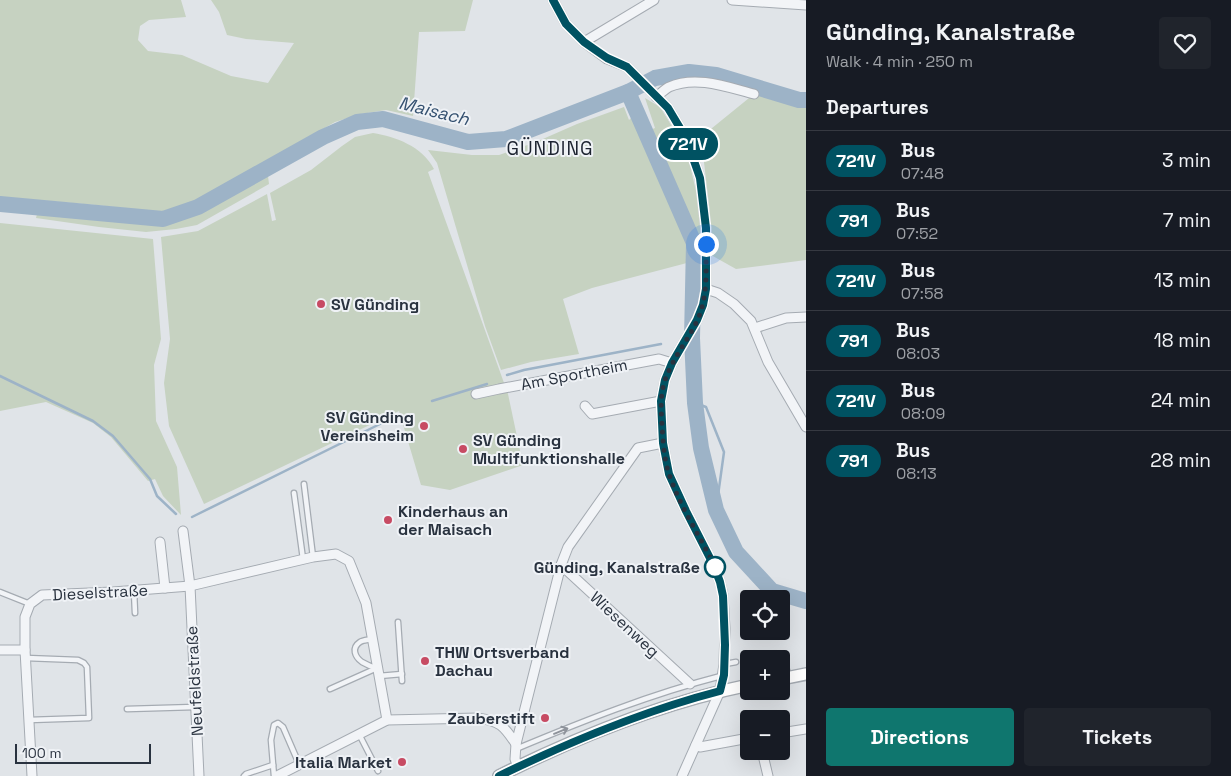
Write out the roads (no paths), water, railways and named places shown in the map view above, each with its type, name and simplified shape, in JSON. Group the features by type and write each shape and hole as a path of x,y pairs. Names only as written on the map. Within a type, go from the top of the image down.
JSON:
{"main road":[{"path":"790,677 806,674"},
{"path":"499,776 583,737 688,699 740,687"}],"street":[{"path":"553,0 566,24 584,42 607,58 627,67 668,108 686,138 700,178 706,228 706,289 703,305 697,320 672,363 665,380 661,401 663,443 669,474 720,582 724,604 724,675 720,691 682,776"},
{"path":"584,42 654,0"},
{"path":"732,0 806,6"},
{"path":"654,94 669,87 690,82 716,84 754,94"},
{"path":"706,289 718,293 734,304 751,321 768,362 806,427"},
{"path":"754,328 786,318 806,317"},
{"name":"Am Sportheim","path":"476,394 499,388 659,359 672,363"},
{"path":"586,406 592,414 661,401"},
{"path":"518,767 515,759 516,746 561,565 568,547 638,448 663,443"},
{"path":"183,531 190,586"},
{"path":"160,542 165,588"},
{"name":"Dieselstraße","path":"32,776 25,617 30,604 42,595 134,591 190,586 313,556 336,554 349,561 366,603 372,639"},
{"name":"Wiesenweg","path":"561,565 690,684"},
{"name":"Neufeldstraße","path":"190,586 199,776"},
{"path":"372,639 387,720"},
{"path":"0,650 26,654"},
{"path":"275,776 387,720 478,718 489,720 506,729 516,746"},
{"path":"790,732 806,729"},
{"path":"696,745 700,747 740,740"},
{"path":"764,760 768,776"}],"lane":[{"path":"304,484 313,556"},
{"path":"294,494 303,559"},
{"path":"134,591 135,613"},
{"path":"0,592 30,604"},
{"path":"398,622 402,681"},
{"path":"372,639 361,641 356,646 354,652 357,658 364,664 378,672"},
{"path":"26,654 78,660 84,663 86,667 89,718 29,720"},
{"path":"724,664 736,662"},
{"path":"330,689 378,672 402,674"},
{"path":"516,746 602,714 690,684 724,675"},
{"path":"127,709 195,707"},
{"path":"275,776 272,740 274,725 278,723 283,727 299,764"},
{"path":"359,734 378,771"},
{"path":"244,776 273,765"}],"waterway":[{"name":"Maisach","path":"0,204 163,219 198,207 323,137 357,122 383,119 468,142 506,139 628,92 655,78 689,72 716,75 799,100 806,100"},
{"path":"628,92 694,243 692,338 695,403 701,448 716,510 736,552 772,591 806,601"},
{"path":"507,375 524,370 661,344"},
{"path":"0,376 93,421 113,436 150,479 157,496 176,514"},
{"path":"432,401 487,384"},
{"path":"695,403 706,407 724,452 716,510"},
{"path":"192,517 388,420"}],"place":[{"name":"SV Günding","path":"321,304"},
{"name":"SV Günding Vereinsheim","path":"424,426"},
{"name":"SV Günding Multifunktionshalle","path":"463,449"},
{"name":"Kinderhaus an der Maisach","path":"388,520"},
{"name":"Günding, Kanalstraße","path":"715,567"},
{"name":"THW Ortsverband Dachau","path":"425,661"},
{"name":"Zauberstift","path":"545,718"},
{"name":"Italia Market","path":"402,762"}],"district":[{"name":"GÜNDING","path":"550,148"}]}
